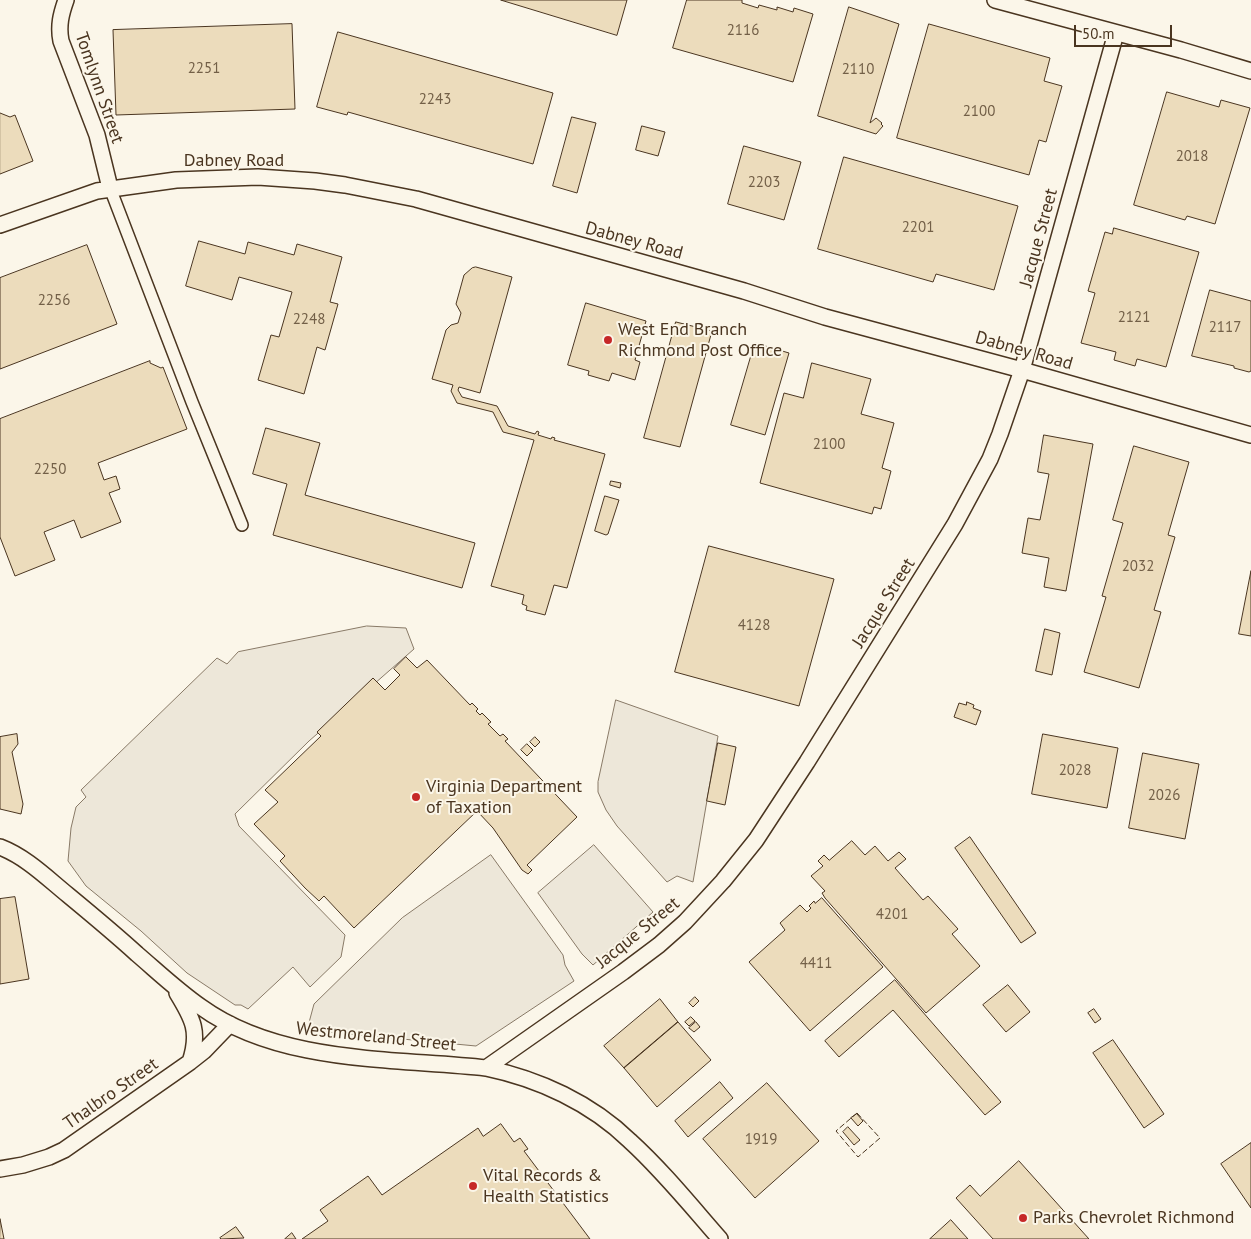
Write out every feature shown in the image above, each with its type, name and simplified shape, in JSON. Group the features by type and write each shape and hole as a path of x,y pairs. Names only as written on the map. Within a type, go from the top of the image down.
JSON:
{"street":[{"name":"Tomlynn Street","path":"66,0 61,14 59,31 61,41 97,135 110,188"},
{"path":"995,0 1181,50 1251,71"},
{"name":"Jacque Street","path":"486,1068 659,945 685,922 721,883 756,840 807,762 965,507 990,459 1022,370 1116,33"},
{"name":"Dabney Road","path":"0,225 97,191 176,180 258,177 315,181 379,190 736,288 825,317 1022,370 1251,435"},
{"path":"110,188 192,402 242,525"},
{"name":"Westmoreland Street","path":"0,847 9,850 38,870 201,1008 230,1024 268,1041 300,1050 486,1068 517,1076 578,1102 630,1140 655,1165 720,1239"},
{"path":"172,985 193,1021 195,1046 190,1062"},
{"name":"Thalbro Street","path":"0,1169 24,1165 64,1150 190,1062 204,1051 230,1024"}],"shaded area":[{"path":"367,626 406,628 414,649 309,741 235,814 239,826 345,935 341,957 310,987 293,967 248,1009 241,1005 235,1005 187,973 141,931 86,886 68,861 71,828 76,807 86,797 81,790 217,658 227,664 238,652"},
{"path":"616,700 718,736 693,882 677,876 667,882 617,826 606,810 598,792 598,782"},
{"path":"594,845 653,912 593,965 582,954 538,893"},
{"path":"491,855 563,955 565,965 574,981 476,1046 307,1030 314,1004 402,918"}],"building":[{"path":"501,0 627,0 617,35"},
{"path":"687,0 742,0 742,3 758,8 759,5 777,10 777,7 793,12 794,8 813,14 793,82 673,48"},
{"path":"849,7 899,24 870,123 876,118 882,123 883,126 876,134 818,116"},
{"path":"292,24 295,109 116,115 113,30"},
{"path":"929,24 1050,58 1044,81 1062,86 1046,142 1039,140 1029,175 897,138"},
{"path":"338,32 553,93 533,164 348,112 347,115 317,107"},
{"path":"1167,92 1219,107 1221,100 1250,108 1215,224 1187,216 1185,220 1134,205"},
{"path":"0,113 10,117 15,115 33,161 0,174"},
{"path":"572,117 596,123 577,193 553,186"},
{"path":"642,126 665,132 658,156 636,150"},
{"path":"744,146 801,162 784,220 728,204"},
{"path":"844,157 1018,206 994,290 936,274 933,282 818,249"},
{"path":"1114,228 1199,252 1166,367 1137,359 1135,366 1114,360 1116,352 1081,343 1095,293 1088,291 1105,232 1112,234"},
{"path":"199,241 245,254 248,242 294,255 297,244 342,257 330,302 338,304 325,350 317,347 304,394 258,380 271,335 279,337 292,292 239,277 232,300 186,286"},
{"path":"87,245 117,324 0,369 0,278"},
{"path":"476,267 512,277 480,393 459,387 458,390 462,397 497,406 508,426 535,434 537,431 539,432 538,435 551,439 552,437 555,438 554,440 605,454 567,588 554,585 545,615 526,610 527,606 522,604 524,595 491,586 534,440 503,432 493,412 457,403 451,391 453,385 432,379 446,330 451,325 458,323 461,313 456,304 464,275"},
{"path":"1210,290 1251,301 1251,371 1249,372 1234,368 1234,366 1192,356"},
{"name":"West End Branch Richmond Post Office","path":"586,303 646,321 635,360 640,362 635,380 612,373 609,381 588,375 589,371 568,365"},
{"path":"676,322 712,331 680,447 644,438"},
{"path":"755,343 789,353 765,435 731,425"},
{"path":"150,361 150,363 161,368 163,367 187,429 98,463 104,480 116,476 120,489 109,493 121,522 81,538 74,520 44,532 55,560 15,576 0,537 0,419"},
{"path":"812,363 871,379 861,414 894,423 882,468 891,471 881,509 874,507 872,514 760,483 784,393 803,398"},
{"path":"266,428 320,443 305,495 475,543 462,588 273,535 287,484 253,474"},
{"path":"1044,435 1093,444 1066,591 1044,587 1049,558 1022,553 1028,518 1040,520 1049,474 1038,472"},
{"path":"1134,446 1189,462 1168,535 1175,537 1154,610 1161,612 1139,688 1084,672 1106,597 1102,596 1123,523 1113,520"},
{"path":"611,481 621,483 620,488 610,485"},
{"path":"605,496 619,500 608,534 606,535 595,531"},
{"path":"709,546 834,579 799,706 675,672"},
{"path":"1251,571 1251,636 1239,634"},
{"path":"1045,629 1060,633 1052,675 1036,671"},
{"name":"Virginia Department of Taxation","path":"406,657 417,668 427,660 470,705 472,703 478,709 476,711 480,715 482,713 491,722 488,724 500,736 503,734 508,739 505,741 577,817 527,865 532,870 528,874 522,870 493,828 477,811 354,928 324,896 319,901 305,888 280,861 285,856 254,824 278,802 265,790 321,736 317,732 373,678 385,690 400,675 394,669"},
{"path":"967,702 974,705 973,708 981,711 976,725 954,717 959,703 966,705"},
{"path":"17,734 18,744 12,752 23,804 21,814 0,809 0,737"},
{"path":"1043,734 1118,748 1107,808 1032,794"},
{"path":"535,737 540,742 535,747 530,742"},
{"path":"718,743 736,747 725,805 707,801"},
{"path":"527,744 533,750 527,756 521,750"},
{"path":"1143,753 1199,764 1185,839 1129,828"},
{"path":"970,837 1036,933 1021,943 955,848"},
{"path":"852,841 865,855 875,846 888,861 899,852 906,859 895,868 923,900 928,896 958,929 952,934 980,966 926,1013 825,898 822,893 825,891 811,876 823,866 818,861 824,855 829,860"},
{"path":"15,897 29,979 0,984 0,899"},
{"path":"822,898 883,967 810,1031 749,962 785,930 780,923 800,905 807,912 811,908 809,906 814,901 815,903"},
{"path":"895,980 1001,1102 985,1115 893,1010 839,1057 825,1041"},
{"path":"1008,985 1030,1012 1006,1032 983,1005"},
{"path":"695,997 699,1001 693,1007 689,1003"},
{"path":"660,999 678,1022 624,1068 604,1046"},
{"path":"1094,1009 1101,1019 1095,1023 1088,1013"},
{"path":"691,1017 695,1021 689,1026 685,1022"},
{"path":"678,1022 711,1060 657,1107 624,1068"},
{"path":"696,1022 700,1027 694,1032 689,1028"},
{"path":"1113,1040 1164,1114 1144,1128 1093,1053"},
{"path":"720,1082 733,1098 688,1137 675,1121"},
{"path":"767,1083 819,1141 755,1198 703,1139"},
{"path":"857,1114 863,1121 858,1126 851,1118"},
{"name":"Vital Records & Health Statistics","path":"501,1124 514,1142 520,1138 528,1149 524,1151 590,1239 302,1239 328,1221 320,1210 368,1176 382,1195 478,1128 483,1136"},
{"path":"848,1127 860,1140 854,1145 843,1132"},
{"path":"1251,1143 1251,1208 1221,1164"},
{"name":"Parks Chevrolet Richmond","path":"1019,1161 1089,1239 993,1239 956,1198 970,1185 980,1196"},
{"path":"0,1219 4,1239 0,1239"},
{"path":"951,1220 968,1239 930,1239"},
{"path":"236,1227 244,1238 220,1238"},
{"path":"292,1233 296,1239 285,1239"}],"fence":[{"path":"857,1113 880,1138 858,1157 836,1131 857,1113"}],"place":[{"name":"West End Branch Richmond Post Office","path":"608,340"},
{"name":"Virginia Department of Taxation","path":"416,797"},
{"name":"Vital Records & Health Statistics","path":"473,1186"},
{"name":"Parks Chevrolet Richmond","path":"1023,1218"}]}
